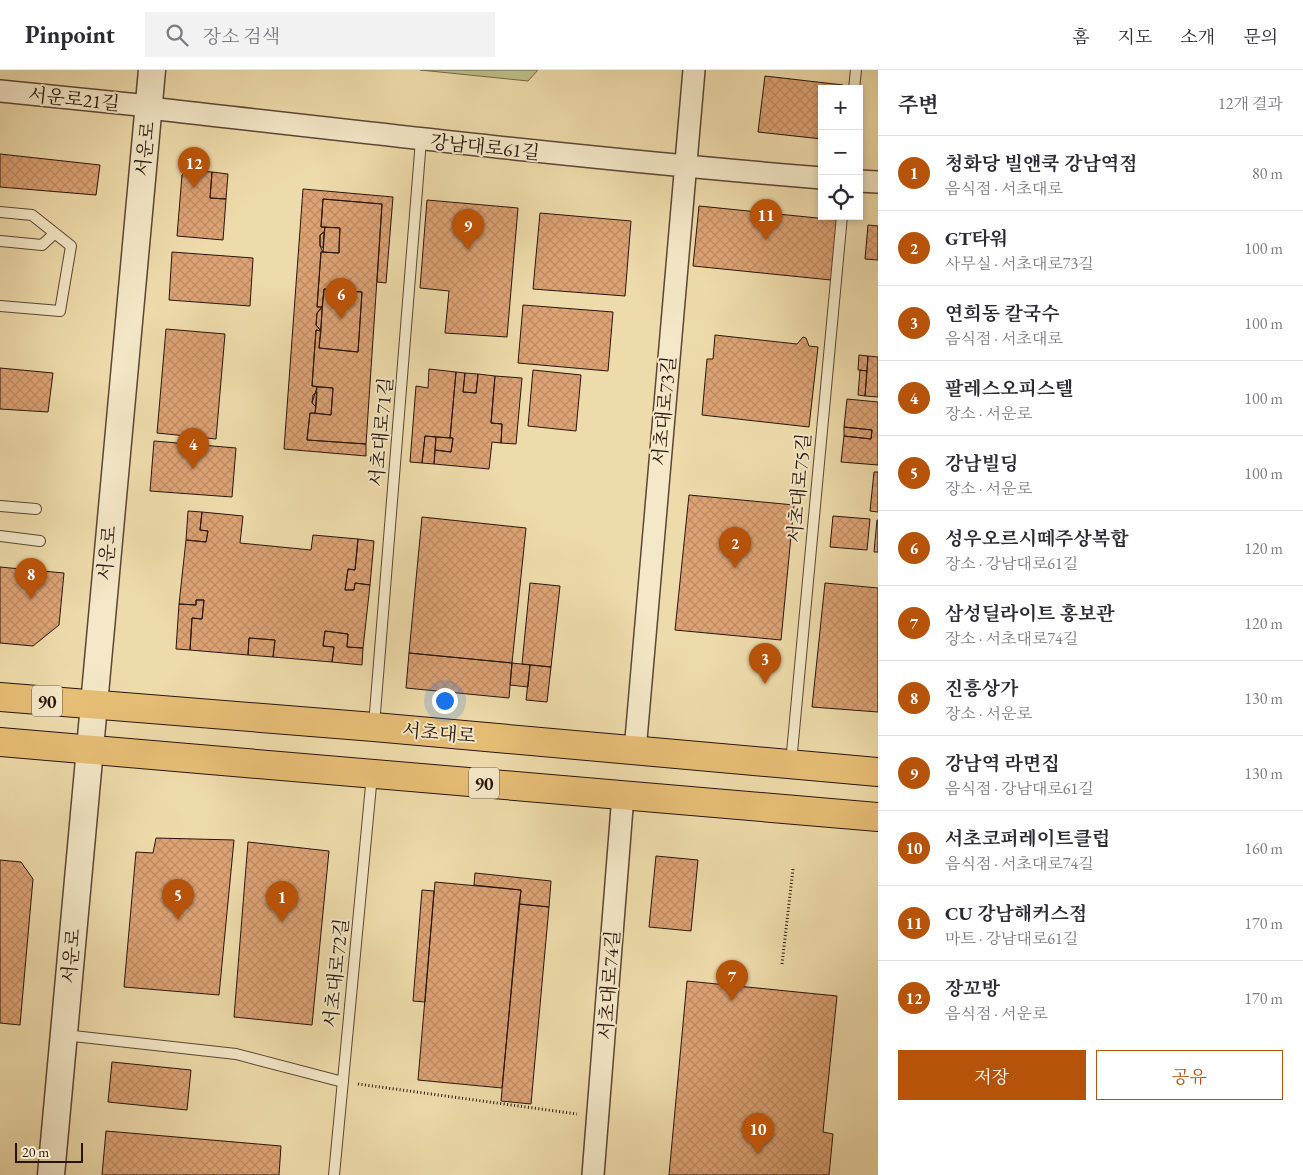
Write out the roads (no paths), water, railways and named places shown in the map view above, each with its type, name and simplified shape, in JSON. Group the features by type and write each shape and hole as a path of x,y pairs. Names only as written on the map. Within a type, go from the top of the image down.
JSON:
{"main road":[{"name":"서초대로","path":"0,697 374,727 878,772"},
{"name":"90","path":"0,742 878,817"}],"street":[{"name":"서운로","path":"51,1175 94,705 110,506 152,70"},
{"name":"서초대로73길","path":"635,751 694,70"},
{"name":"서운로21길","path":"0,91 149,106"},
{"name":"강남대로61길","path":"149,106 158,109 421,140 686,167 818,178"},
{"path":"863,181 878,182"},
{"name":"서초대로74길","path":"594,1175 623,795"}],"lane":[{"path":"854,85 856,70"},
{"name":"서초대로71길","path":"374,727 421,140"},
{"path":"0,212 32,215 71,246 60,311 0,306"},
{"name":"서초대로75길","path":"791,764 842,220"},
{"path":"0,241 42,245 54,234"},
{"path":"0,506 36,510"},
{"path":"0,536 40,541"},
{"name":"서초대로72길","path":"334,1175 372,774"},
{"path":"63,1035 236,1054 343,1082"}],"place":[{"name":"장꼬방","path":"194,188"},
{"name":"CU 강남해커스점","path":"766,240"},
{"name":"강남역 라면집","path":"468,250"},
{"name":"성우오르시떼주상복합","path":"341,319"},
{"name":"팔레스오피스텔","path":"193,469"},
{"name":"GT타워","path":"735,568"},
{"name":"진흥상가","path":"31,599"},
{"name":"연희동 칼국수","path":"765,684"},
{"name":"강남빌딩","path":"178,920"},
{"name":"청화당 빌앤쿡 강남역점","path":"282,922"},
{"name":"삼성딜라이트 홍보관","path":"732,1001"},
{"name":"서초코퍼레이트클럽","path":"758,1154"}]}
